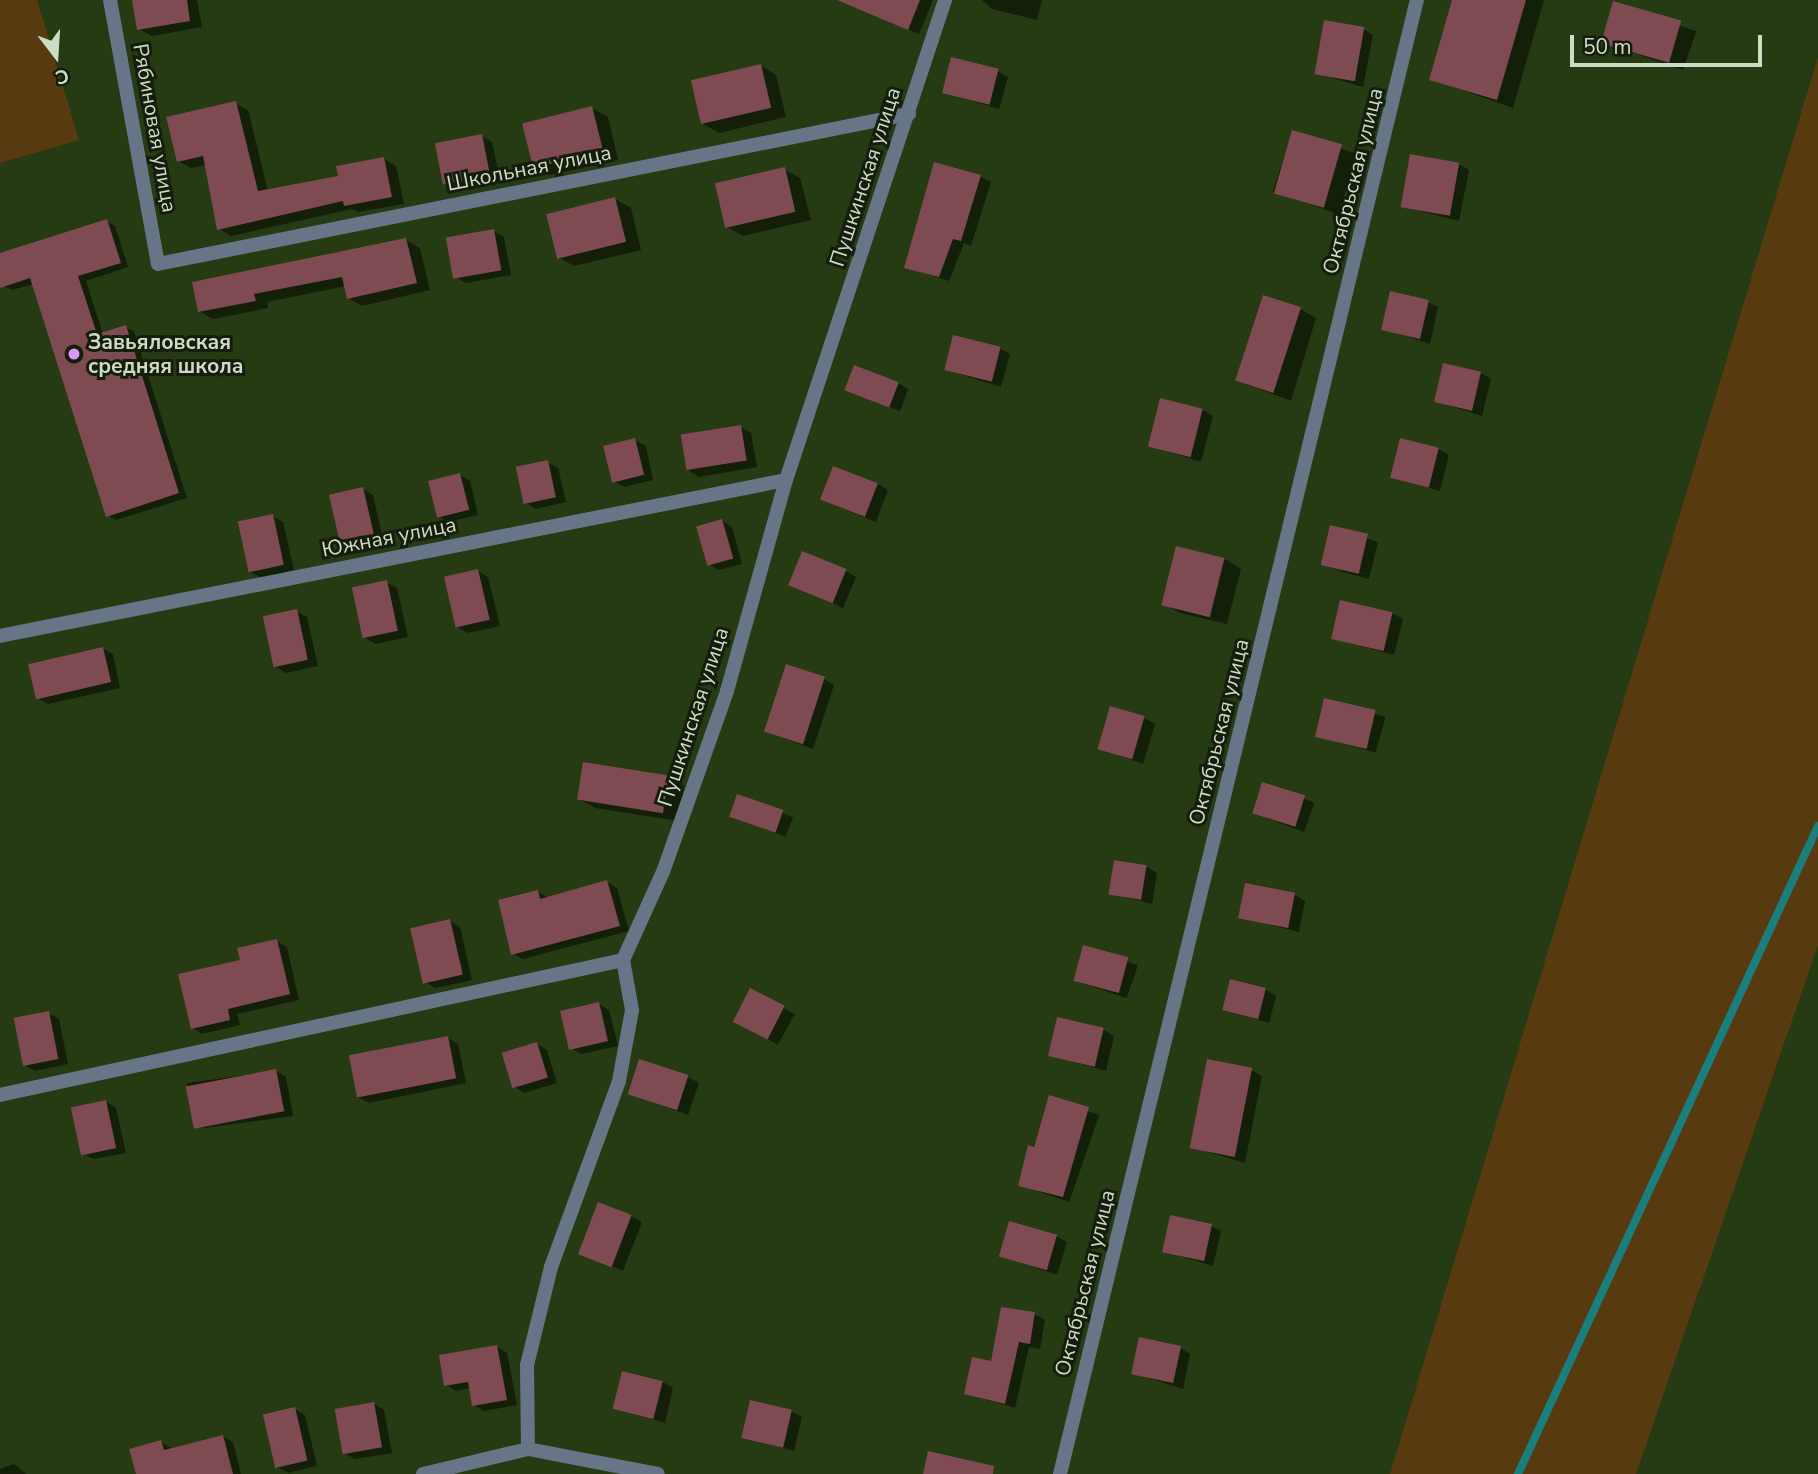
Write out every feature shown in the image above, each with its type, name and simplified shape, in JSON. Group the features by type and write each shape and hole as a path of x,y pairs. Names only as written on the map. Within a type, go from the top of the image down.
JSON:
{"street":[{"name":"Рябиновая улица","path":"110,0 158,264"},
{"name":"Пушкинская улица","path":"623,960 663,872 727,691 786,480 945,0"},
{"name":"Октябрьская улица","path":"1060,1474 1417,0"},
{"name":"Школьная улица","path":"158,264 909,114"},
{"name":"Южная улица","path":"0,636 786,480"},
{"path":"0,1095 623,960 632,1010 619,1081 551,1267 527,1365 528,1449"},
{"path":"423,1474 528,1449 658,1474"}],"shaded area":[{"path":"0,0 37,0 79,140 0,163"},
{"path":"1818,57 1818,945 1636,1474 1390,1474"}],"building":[{"path":"132,0 187,0 190,21 137,30"},
{"path":"837,0 920,0 908,30"},
{"path":"1452,0 1526,0 1497,100 1429,80"},
{"path":"1613,1 1681,21 1669,63 1601,43"},
{"path":"1324,20 1364,27 1355,81 1314,74"},
{"path":"951,57 999,69 990,105 942,93"},
{"path":"761,64 771,108 701,124 691,80"},
{"path":"236,101 258,191 338,176 336,166 384,157 392,197 344,206 343,201 217,230 203,156 177,162 166,117"},
{"path":"592,106 603,151 533,168 522,123"},
{"path":"1292,130 1342,144 1324,208 1274,193"},
{"path":"482,134 490,175 443,184 435,143"},
{"path":"1410,154 1459,163 1450,216 1401,207"},
{"path":"934,162 981,175 961,241 953,239 939,277 904,268"},
{"path":"785,167 795,212 725,228 715,183"},
{"path":"615,197 626,242 557,259 546,214"},
{"path":"107,219 121,263 78,276 97,334 126,325 179,493 106,517 30,278 0,288 0,253"},
{"path":"494,229 501,270 453,279 446,238"},
{"path":"406,238 417,283 347,299 342,277 254,294 256,301 198,312 192,282"},
{"path":"1390,291 1429,300 1420,339 1381,330"},
{"path":"1263,295 1301,307 1273,393 1235,381"},
{"path":"953,335 1001,347 992,382 944,370"},
{"path":"1443,363 1481,372 1472,411 1434,402"},
{"path":"854,365 899,382 889,407 844,390"},
{"path":"1160,398 1203,409 1191,457 1148,447"},
{"path":"741,425 747,461 686,470 681,435"},
{"path":"635,438 644,475 612,483 603,446"},
{"path":"1400,438 1439,448 1429,487 1390,478"},
{"path":"548,460 556,497 524,504 516,467"},
{"path":"833,466 878,483 865,517 820,500"},
{"path":"460,473 469,510 437,518 428,481"},
{"path":"363,487 375,538 341,546 329,495"},
{"path":"273,514 284,565 249,572 238,521"},
{"path":"722,519 733,558 707,566 696,526"},
{"path":"1330,525 1368,534 1359,574 1321,565"},
{"path":"1176,546 1225,558 1210,617 1161,605"},
{"path":"802,551 847,569 833,603 788,585"},
{"path":"478,569 490,620 456,628 444,577"},
{"path":"387,580 398,631 363,638 352,587"},
{"path":"1340,600 1393,612 1384,651 1331,639"},
{"path":"297,609 308,660 274,667 263,616"},
{"path":"103,647 111,682 36,699 28,664"},
{"path":"786,664 825,677 803,744 764,732"},
{"path":"1324,698 1376,710 1367,749 1315,737"},
{"path":"1110,706 1145,716 1132,759 1098,749"},
{"path":"583,762 669,776 663,813 577,800"},
{"path":"1262,782 1305,795 1295,827 1252,814"},
{"path":"737,794 783,810 776,833 729,817"},
{"path":"1114,860 1147,865 1141,900 1109,895"},
{"path":"607,880 620,926 511,955 498,900 538,890 540,899"},
{"path":"1245,883 1295,893 1288,928 1238,918"},
{"path":"450,919 463,975 423,984 410,928"},
{"path":"277,939 290,994 228,1009 230,1020 191,1029 178,974 240,960 237,948"},
{"path":"1083,945 1128,957 1119,993 1073,981"},
{"path":"1230,979 1266,988 1258,1019 1222,1010"},
{"path":"750,988 785,1006 767,1040 733,1022"},
{"path":"599,1002 608,1041 569,1050 560,1011"},
{"path":"49,1011 58,1059 23,1066 14,1018"},
{"path":"1057,1017 1104,1028 1095,1067 1048,1056"},
{"path":"448,1036 456,1078 357,1097 349,1055"},
{"path":"537,1042 548,1077 512,1088 502,1053"},
{"path":"639,1059 688,1075 677,1110 628,1094"},
{"path":"1207,1059 1252,1068 1235,1157 1190,1148"},
{"path":"276,1069 284,1111 194,1129 186,1087"},
{"path":"1049,1095 1089,1107 1063,1197 1018,1186 1028,1145 1034,1147"},
{"path":"106,1100 116,1148 81,1155 71,1107"},
{"path":"598,1202 632,1215 612,1267 578,1254"},
{"path":"1170,1215 1212,1224 1204,1261 1162,1252"},
{"path":"1009,1221 1057,1235 1047,1270 999,1257"},
{"path":"1001,1307 1035,1312 1030,1344 1019,1342 1005,1404 964,1394 972,1357 991,1361"},
{"path":"1139,1337 1181,1346 1173,1383 1131,1374"},
{"path":"497,1345 507,1400 472,1406 468,1382 444,1386 439,1355"},
{"path":"622,1371 663,1381 653,1419 613,1409"},
{"path":"750,1400 792,1410 783,1448 741,1438"},
{"path":"374,1402 382,1447 343,1454 335,1409"},
{"path":"295,1407 307,1461 275,1468 263,1414"},
{"path":"223,1435 233,1474 136,1474 129,1449 161,1440 164,1450"},
{"path":"928,1451 994,1466 993,1474 923,1474"}],"waterway":[{"path":"1518,1474 1818,826"}],"place":[{"name":"Завьяловская средняя школа","path":"74,354"}]}
